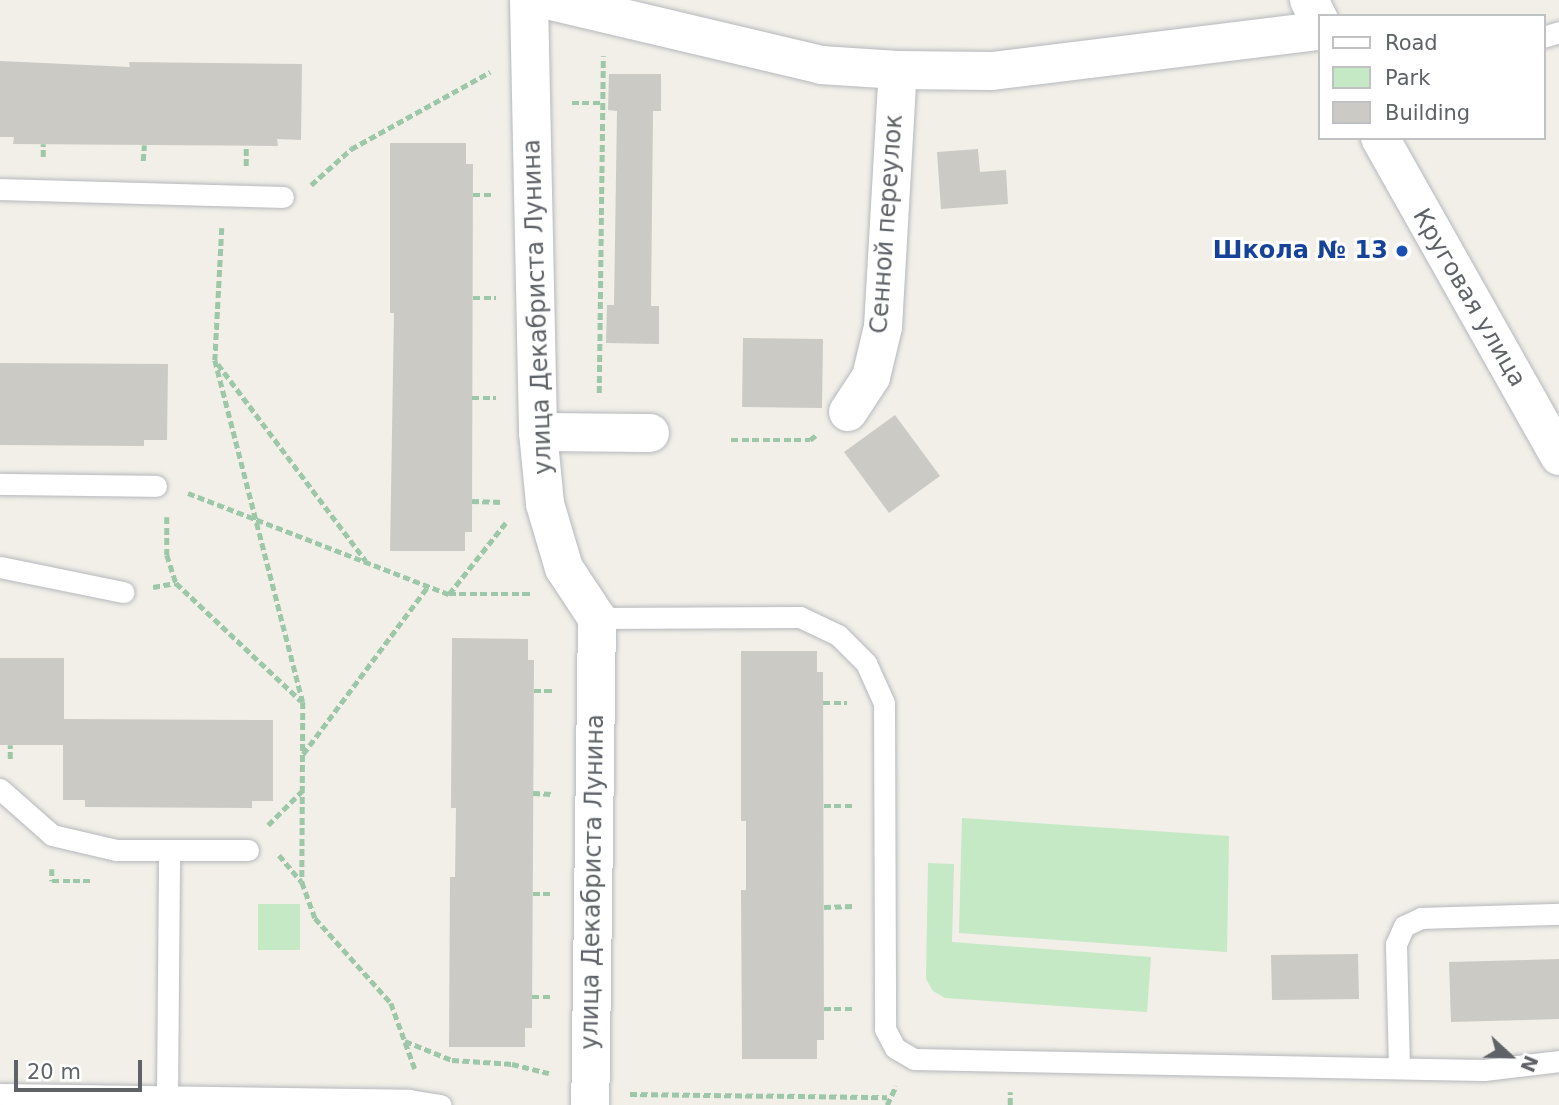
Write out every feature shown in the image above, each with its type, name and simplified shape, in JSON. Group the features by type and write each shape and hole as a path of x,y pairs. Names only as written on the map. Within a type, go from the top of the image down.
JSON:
{"street":[{"name":"улица Декабриста Лунина","path":"529,0 538,432 545,504 564,568 589,606 590,1100"},
{"path":"547,0 624,10 821,65 898,70 992,72 1318,31"},
{"path":"1309,0 1318,18"},
{"name":"Сенной переулок","path":"848,412 872,377 883,327 898,70"},
{"name":"Круговая улица","path":"1381,140 1559,456"},
{"path":"538,432 650,433"}],"lane":[{"path":"0,189 283,197"},
{"path":"0,484 156,486"},
{"path":"0,567 124,592"},
{"path":"589,606 800,617 838,635 866,663 884,703 885,1029 895,1048 914,1059 1484,1070 1559,1061"},
{"path":"0,789 52,835 116,850 169,850 254,842"},
{"path":"167,1096 169,850"},
{"path":"1399,1068 1396,944 1404,926 1421,918 1559,914"},
{"path":"0,1094 435,1104"}],"path":[{"path":"598,433 624,10"},
{"path":"283,197 302,193 351,149 491,72"},
{"path":"223,195 215,360 303,702 302,882 315,918 391,1003 405,1041 435,1104"},
{"path":"215,360 368,563"},
{"path":"731,440 810,440 848,412"},
{"path":"180,490 449,594 589,606"},
{"path":"449,594 512,513"},
{"path":"167,555 176,583 303,702"},
{"path":"303,754 428,586"},
{"path":"302,882 254,842 303,790"},
{"path":"405,1041 452,1060 512,1064 549,1073 590,1100 887,1097"}],"green space":[{"path":"962,818 1229,836 1227,952 959,933"},
{"path":"928,863 954,864 952,942 1151,957 1147,1012 945,998 933,991 926,979"},
{"path":"258,904 300,904 300,950 258,950"}],"building":[{"path":"0,61 130,67 129,62 302,64 301,140 277,139 278,146 13,144 14,137 0,137"},
{"path":"609,74 661,74 661,111 653,111 651,306 659,306 659,344 606,343 607,305 614,305 617,111 608,110"},
{"path":"390,143 466,143 466,164 473,164 472,532 465,532 465,551 390,551 394,313 390,313"},
{"path":"978,149 980,172 1006,170 1008,204 941,209 937,152"},
{"path":"743,338 823,339 822,408 742,407"},
{"path":"0,363 168,364 167,440 144,440 144,446 0,445"},
{"path":"895,415 940,476 889,513 844,452"},
{"path":"452,638 528,639 528,660 534,660 532,1028 525,1028 525,1047 449,1047 450,877 455,877 456,808 451,808"},
{"path":"741,651 817,651 817,672 823,672 824,1040 817,1040 817,1059 742,1059 741,890 746,890 746,821 741,821"},
{"path":"0,658 64,658 64,719 273,720 273,801 252,801 252,808 85,807 85,800 63,800 63,745 0,745"},
{"path":"1358,954 1359,999 1272,1000 1271,955"},
{"path":"1559,959 1559,1019 1451,1022 1449,962"}],"place":[{"name":"Школа № 13","path":"1402,251"}]}
